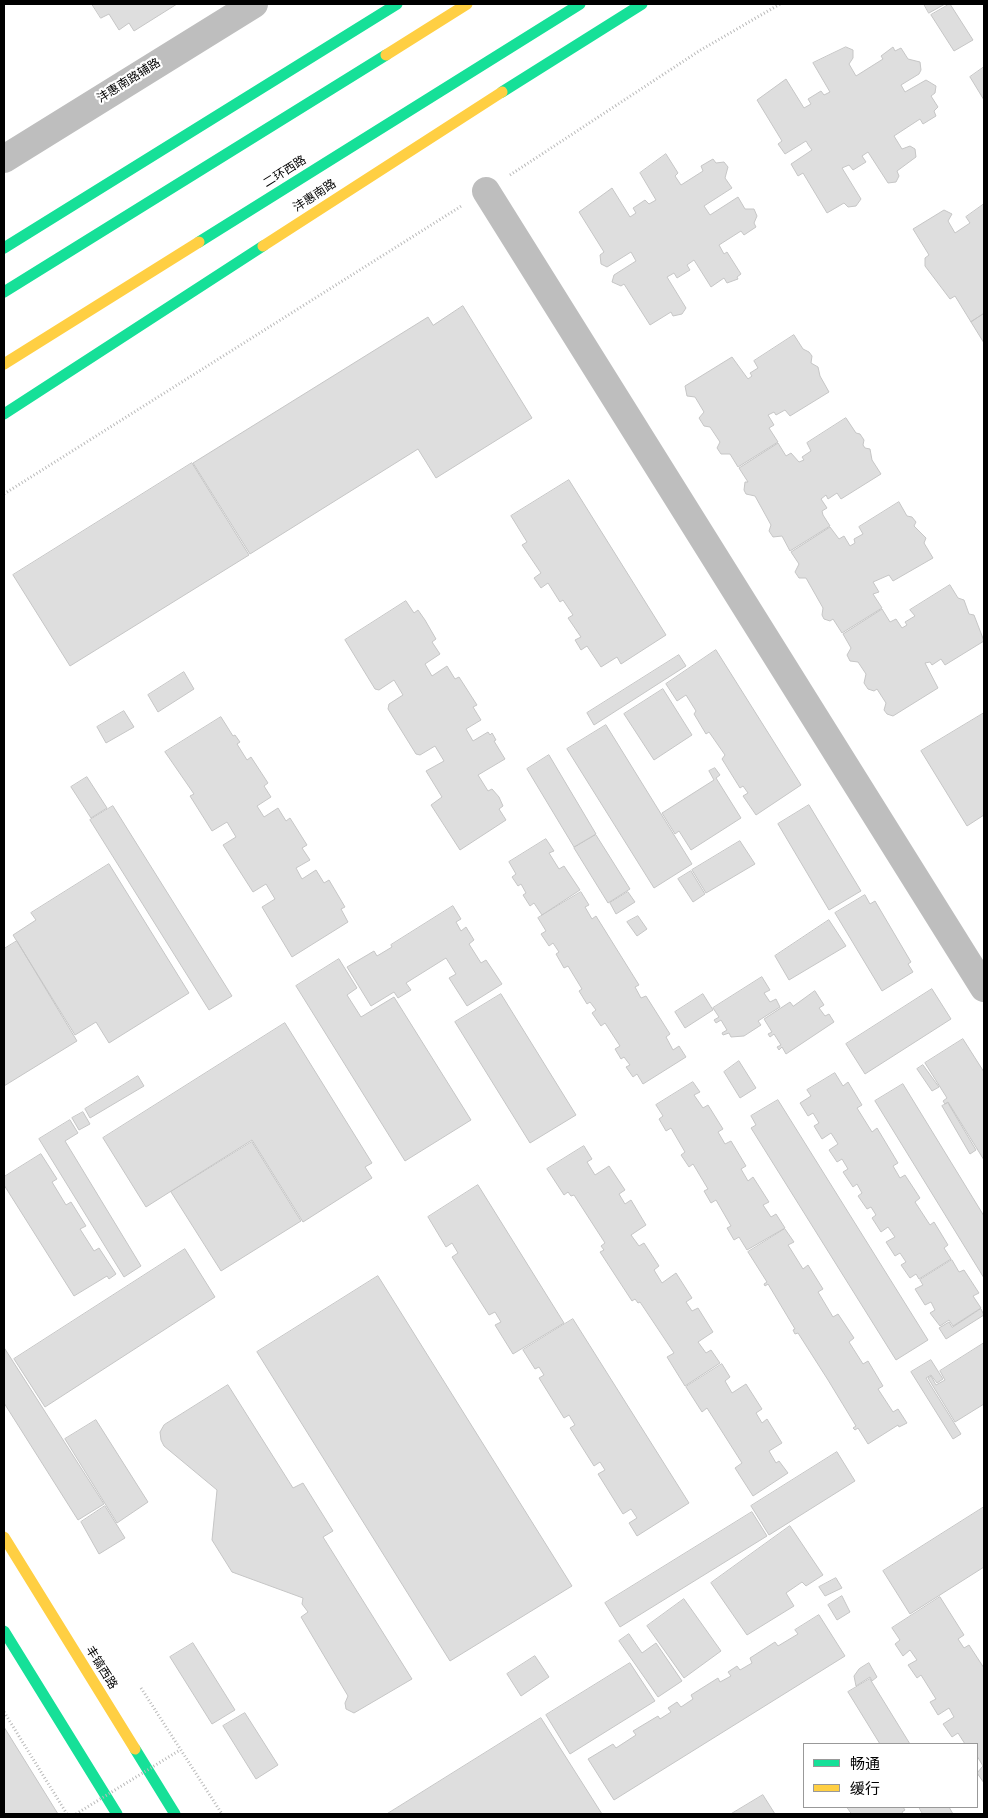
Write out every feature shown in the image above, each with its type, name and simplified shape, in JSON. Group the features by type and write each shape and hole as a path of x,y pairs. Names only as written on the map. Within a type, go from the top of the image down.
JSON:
{"main road":[{"path":"4,248 396,4"},
{"path":"4,292 467,4"},
{"name":"二环西路","path":"4,364 580,4"},
{"name":"沣惠南路","path":"4,414 458,120 642,4"},
{"name":"丰镐西路","path":"4,1537 175,1814"},
{"path":"4,1631 117,1814"}],"street":[{"name":"沣惠南路辅路","path":"4,159 254,4"},
{"path":"486,191 984,988"}],"path":[{"path":"4,494 486,191 699,51 780,4"},
{"path":"141,1688 222,1814"},
{"path":"4,1712 67,1814"},
{"path":"76,1814 180,1750"}],"building":[{"path":"92,4 177,4 134,31 129,23 119,30 109,14 101,18"},
{"path":"924,4 945,4 929,13"},
{"path":"950,4 973,40 954,51 931,15"},
{"path":"846,47 853,50 853,58 849,64 856,76 883,59 881,56 893,47 895,51 901,48 908,59 920,62 921,70 919,74 901,85 905,92 926,80 936,86 935,93 931,96 938,107 934,111 936,116 923,124 920,119 894,136 902,149 910,146 915,149 916,157 897,171 899,176 896,182 888,183 868,152 862,156 866,162 853,170 849,165 842,168 861,199 856,206 848,207 844,203 827,213 803,173 798,176 791,164 812,150 806,141 785,154 778,144 782,141 757,100 786,79 804,108 811,104 808,99 821,91 824,95 830,92 813,63"},
{"path":"984,67 984,100 970,77"},
{"path":"666,154 678,173 675,176 681,185 703,171 701,166 713,159 716,163 724,162 728,167 725,178 732,188 704,206 710,215 738,197 745,209 754,209 757,216 754,223 756,227 744,235 741,231 719,245 724,254 727,252 741,274 737,277 738,279 727,283 724,278 711,287 694,260 687,265 690,270 677,278 674,273 667,277 686,308 682,314 673,316 671,312 650,325 624,284 621,286 612,282 614,275 636,261 631,252 607,267 601,264 600,255 604,252 579,212 612,188 630,217 636,213 633,208 645,200 649,204 656,200 640,173"},
{"path":"984,204 984,313 971,322 955,296 950,299 925,266 925,258 929,255 913,229 944,210 952,214 948,221 955,233 970,223 966,217"},
{"path":"463,306 532,418 436,478 418,449 250,554 193,463 428,317 433,325"},
{"path":"984,314 984,343 971,322"},
{"path":"794,335 803,349 812,356 811,363 818,367 820,376 829,392 790,416 785,410 776,415 774,412 768,415 774,425 769,428 778,442 738,467 730,454 721,454 717,448 720,442 710,427 704,426 699,418 704,412 695,397 687,396 685,386 732,357 748,379 752,376 750,373 758,368 754,361"},
{"path":"846,418 856,433 860,434 864,440 863,445 865,448 870,449 872,460 881,474 841,499 837,493 828,499 826,495 821,499 827,508 822,511 823,515 830,526 790,551 782,536 773,537 769,531 771,525 755,496 746,494 744,490 745,482 748,482 739,468 778,443 786,456 791,453 799,462 804,460 802,457 811,451 807,443"},
{"path":"192,463 249,555 70,666 13,575"},
{"path":"569,480 666,635 621,664 617,657 601,667 587,646 581,650 575,640 581,637 568,618 573,615 563,600 560,602 548,583 541,588 534,578 541,573 522,545 527,542 511,516"},
{"path":"899,502 907,516 912,517 916,522 914,526 926,538 924,543 933,558 893,581 889,575 873,582 879,592 873,594 882,608 842,633 833,619 830,621 824,619 822,615 823,608 806,578 799,578 795,572 799,564 791,552 830,527 839,539 844,536 850,546 855,543 854,539 863,534 859,527"},
{"path":"950,585 958,598 964,600 969,614 974,615 984,641 945,665 941,659 932,665 930,662 925,663 938,688 893,716 887,714 884,710 886,703 877,689 874,691 868,689 864,683 866,674 858,662 850,661 847,655 851,648 843,634 882,609 890,622 896,619 902,628 907,625 905,622 915,616 910,610"},
{"path":"406,601 414,613 418,610 436,639 432,642 440,654 425,664 432,676 447,666 455,679 459,677 477,705 473,707 481,720 466,729 473,741 488,732 490,735 492,733 496,740 494,741 505,759 478,775 488,791 492,789 499,797 503,806 499,809 506,820 460,850 431,805 442,797 426,771 444,761 435,746 420,755 416,754 388,709 389,704 403,695 394,680 379,690 375,689 345,640"},
{"path":"716,650 801,785 756,815 743,796 748,793 743,786 740,788 722,759 725,755 709,732 706,734 694,714 696,711 686,695 677,701 666,684"},
{"path":"679,655 686,666 594,725 587,713"},
{"path":"184,672 194,689 158,712 148,695"},
{"path":"663,689 692,735 654,760 624,714"},
{"path":"124,711 134,727 106,743 97,727"},
{"path":"984,713 984,815 967,826 921,751"},
{"path":"221,717 233,736 235,735 240,742 237,744 247,760 251,757 268,783 264,786 271,797 257,806 264,817 278,808 286,821 290,818 307,845 302,848 310,860 296,868 302,879 316,870 324,883 329,880 345,907 341,909 348,922 292,957 262,907 275,899 266,884 253,892 223,845 236,837 227,822 212,831 190,796 194,794 165,752"},
{"path":"606,725 692,864 654,888 567,749"},
{"path":"549,755 596,834 574,847 527,769"},
{"path":"715,768 720,775 716,778 741,818 691,850 679,831 675,834 662,813 714,780 709,771"},
{"path":"87,777 107,808 91,818 71,787"},
{"path":"809,805 861,891 829,910 778,824"},
{"path":"113,806 232,996 209,1010 90,820"},
{"path":"596,835 630,889 608,903 574,848"},
{"path":"546,839 554,851 549,853 559,869 564,866 580,890 542,915 534,903 530,906 523,895 526,893 521,884 518,886 512,877 516,874 509,862"},
{"path":"740,841 755,864 706,893 692,870"},
{"path":"109,864 189,993 109,1043 96,1022 75,1035 13,935 36,920 31,913"},
{"path":"691,871 705,894 693,902 678,879"},
{"path":"581,892 589,905 585,907 592,919 596,916 639,985 635,987 641,998 646,996 670,1034 666,1037 673,1050 679,1046 686,1057 643,1084 637,1074 633,1077 626,1067 630,1065 624,1057 621,1059 615,1049 620,1046 605,1023 601,1026 592,1013 596,1010 590,1002 587,1004 579,991 582,989 568,966 564,968 556,954 559,952 553,943 549,946 541,934 546,931 538,918"},
{"path":"628,892 635,902 616,914 610,903"},
{"path":"865,895 870,904 875,901 911,962 908,964 913,972 882,991 835,913"},
{"path":"453,906 461,919 456,922 461,931 466,927 474,940 469,944 481,963 486,960 502,984 467,1006 449,978 456,974 446,958 406,983 411,990 398,998 394,992 371,1006 347,967 374,951 377,956"},
{"path":"638,916 647,929 637,936 627,922"},
{"path":"829,920 846,946 789,980 775,956"},
{"path":"17,941 77,1041 4,1086 4,949"},
{"path":"339,959 357,988 347,995 361,1017 394,997 471,1120 405,1161 296,986"},
{"path":"762,977 770,990 764,993 770,1002 776,999 780,1007 758,1021 761,1025 744,1036 731,1037 729,1033 723,1035 722,1033 727,1030 721,1020 716,1023 714,1020 719,1017 713,1008"},
{"path":"932,989 951,1019 865,1074 846,1044"},
{"path":"815,991 824,1005 819,1008 825,1016 829,1014 834,1022 786,1054 782,1047 779,1050 777,1047 781,1045 774,1034 770,1037 768,1034 772,1032 764,1019 790,1002 793,1006"},
{"path":"501,994 576,1115 530,1143 455,1022"},
{"path":"703,994 713,1010 685,1028 675,1012"},
{"path":"285,1023 372,1163 365,1167 372,1178 303,1222 252,1140 146,1207 103,1138"},
{"path":"963,1039 984,1072 984,1160 948,1102 945,1104 943,1101 947,1098 925,1063"},
{"path":"739,1061 756,1088 740,1098 724,1072"},
{"path":"923,1065 939,1087 932,1091 917,1069"},
{"path":"835,1073 843,1086 848,1082 862,1105 857,1108 872,1132 877,1128 898,1163 893,1166 900,1178 905,1175 920,1198 915,1202 930,1225 934,1222 948,1245 944,1248 951,1259 919,1279 916,1274 910,1278 901,1265 906,1262 900,1253 895,1256 886,1242 895,1237 888,1227 881,1232 872,1218 876,1215 871,1207 867,1209 858,1196 862,1193 857,1184 853,1187 843,1172 848,1169 842,1159 837,1162 829,1150 838,1144 831,1133 822,1139 814,1126 819,1123 813,1113 808,1116 800,1103 811,1096 807,1090"},
{"path":"138,1076 144,1086 90,1118 85,1109"},
{"path":"693,1082 700,1092 694,1095 703,1108 708,1105 723,1129 718,1132 725,1144 731,1141 746,1166 741,1169 748,1181 753,1177 769,1202 763,1205 771,1217 776,1214 785,1228 747,1250 739,1237 734,1240 727,1228 731,1226 716,1200 711,1203 704,1191 708,1189 693,1164 689,1167 681,1155 685,1152 671,1128 666,1131 659,1119 663,1116 656,1105"},
{"path":"903,1084 984,1216 984,1278 875,1101"},
{"path":"778,1100 928,1340 896,1360 751,1128 756,1125 751,1116"},
{"path":"948,1103 976,1150 970,1154 942,1106"},
{"path":"83,1112 90,1124 79,1130 72,1118"},
{"path":"70,1120 78,1133 65,1141 141,1266 124,1277 39,1139"},
{"path":"252,1142 301,1221 221,1271 171,1192"},
{"path":"584,1146 592,1159 587,1162 595,1175 609,1166 625,1190 619,1194 625,1204 631,1200 646,1225 631,1235 639,1246 644,1243 659,1266 654,1270 662,1283 676,1273 692,1298 686,1302 692,1311 698,1308 713,1332 698,1342 706,1353 711,1350 720,1363 685,1386 667,1357 674,1353 640,1302 638,1303 635,1299 632,1301 600,1252 604,1250 601,1246 605,1243 574,1195 571,1196 568,1192 564,1195 547,1169"},
{"path":"41,1154 57,1179 52,1182 66,1205 71,1202 86,1226 80,1229 94,1251 99,1248 116,1274 109,1279 107,1276 74,1296 4,1185 4,1177"},
{"path":"478,1185 564,1323 513,1354 495,1325 501,1322 495,1312 489,1315 452,1257 458,1253 452,1243 446,1247 428,1217"},
{"path":"785,1229 794,1242 788,1245 803,1269 808,1265 823,1289 818,1292 833,1317 838,1314 854,1338 849,1342 863,1364 868,1361 883,1386 878,1389 893,1412 898,1409 907,1423 899,1427 898,1425 868,1444 858,1428 855,1430 853,1428 856,1426 798,1333 795,1334 793,1330 795,1329 768,1284 765,1286 764,1284 767,1282 748,1252"},
{"path":"185,1249 215,1297 45,1407 14,1359"},
{"path":"952,1260 959,1272 964,1270 979,1293 973,1296 981,1308 953,1326 949,1320 940,1326 930,1313 935,1310 931,1302 925,1305 915,1289 923,1285 920,1280"},
{"path":"378,1276 572,1586 450,1661 257,1352"},
{"path":"981,1309 984,1315 946,1339 939,1328 949,1322 952,1327"},
{"path":"573,1319 689,1503 637,1536 629,1523 637,1518 631,1509 623,1514 598,1474 605,1470 600,1462 594,1466 570,1428 575,1425 569,1415 564,1418 539,1378 544,1375 539,1367 535,1369 523,1350"},
{"path":"984,1343 984,1404 955,1422 928,1378 931,1376 936,1385 945,1380 940,1371"},
{"path":"5,1349 104,1504 78,1520 4,1403"},
{"path":"931,1360 943,1379 937,1383 931,1375 926,1378 961,1434 953,1439 911,1372"},
{"path":"722,1364 730,1377 725,1381 732,1393 746,1384 762,1409 756,1413 762,1423 767,1419 782,1443 769,1451 776,1463 779,1461 788,1473 753,1496 735,1468 742,1463 707,1408 702,1412 686,1387"},
{"path":"228,1385 293,1488 303,1483 333,1531 323,1537 412,1679 354,1713 346,1709 345,1703 348,1696 301,1617 308,1612 302,1604 303,1598 232,1572 212,1540 217,1490 164,1446 161,1440 160,1432 164,1425"},
{"path":"96,1420 148,1502 117,1523 65,1439"},
{"path":"837,1452 855,1481 769,1535 751,1506"},
{"path":"105,1506 125,1538 99,1554 81,1522"},
{"path":"984,1507 984,1567 910,1614 883,1571"},
{"path":"752,1512 767,1536 620,1627 605,1603"},
{"path":"790,1526 823,1575 806,1586 802,1582 786,1593 794,1606 747,1635 711,1583"},
{"path":"836,1578 842,1588 825,1596 819,1587"},
{"path":"842,1596 850,1612 837,1620 828,1605"},
{"path":"940,1597 964,1635 958,1639 964,1648 969,1645 984,1668 984,1783 978,1774 983,1766 978,1758 978,1743 964,1743 958,1733 952,1737 943,1724 954,1717 949,1708 938,1715 930,1702 936,1699 921,1675 917,1678 908,1665 917,1660 910,1650 903,1656 895,1644 900,1640 892,1628"},
{"path":"684,1599 721,1651 684,1678 647,1626"},
{"path":"819,1615 845,1656 614,1800 588,1759 613,1744 616,1748 636,1735 633,1731 658,1716 660,1719 671,1712 668,1708 677,1702 681,1707 693,1699 691,1695 718,1678 720,1682 731,1676 728,1672 737,1666 740,1670 752,1663 750,1658 775,1642 778,1646 798,1634 795,1630"},
{"path":"629,1634 642,1653 656,1643 682,1681 658,1697 619,1641"},
{"path":"193,1643 235,1710 212,1724 170,1657"},
{"path":"535,1656 549,1677 521,1696 507,1674"},
{"path":"630,1663 655,1701 570,1754 546,1715"},
{"path":"869,1663 877,1677 872,1681 870,1677 856,1686 854,1676 859,1669"},
{"path":"870,1679 909,1743 879,1743 848,1692"},
{"path":"245,1713 278,1765 256,1779 223,1726"},
{"path":"541,1718 602,1814 387,1814"},
{"path":"4,1727 58,1814 4,1814"},
{"path":"763,1795 775,1814 731,1814"},
{"path":"848,1808 904,1808 905,1810 902,1812 903,1814 852,1814"},
{"path":"920,1808 950,1808 953,1814 923,1814"}],"traffic: fast":[{"path":"4,248 397,4"},
{"path":"199,242 580,4"},
{"path":"502,92 642,4"},
{"path":"4,292 386,55"},
{"path":"4,414 263,246"},
{"path":"4,1631 117,1814"},
{"path":"135,1749 175,1814"}],"traffic: slow":[{"path":"386,55 467,4"},
{"path":"263,246 502,92"},
{"path":"4,364 199,242"},
{"path":"4,1537 135,1749"}]}
